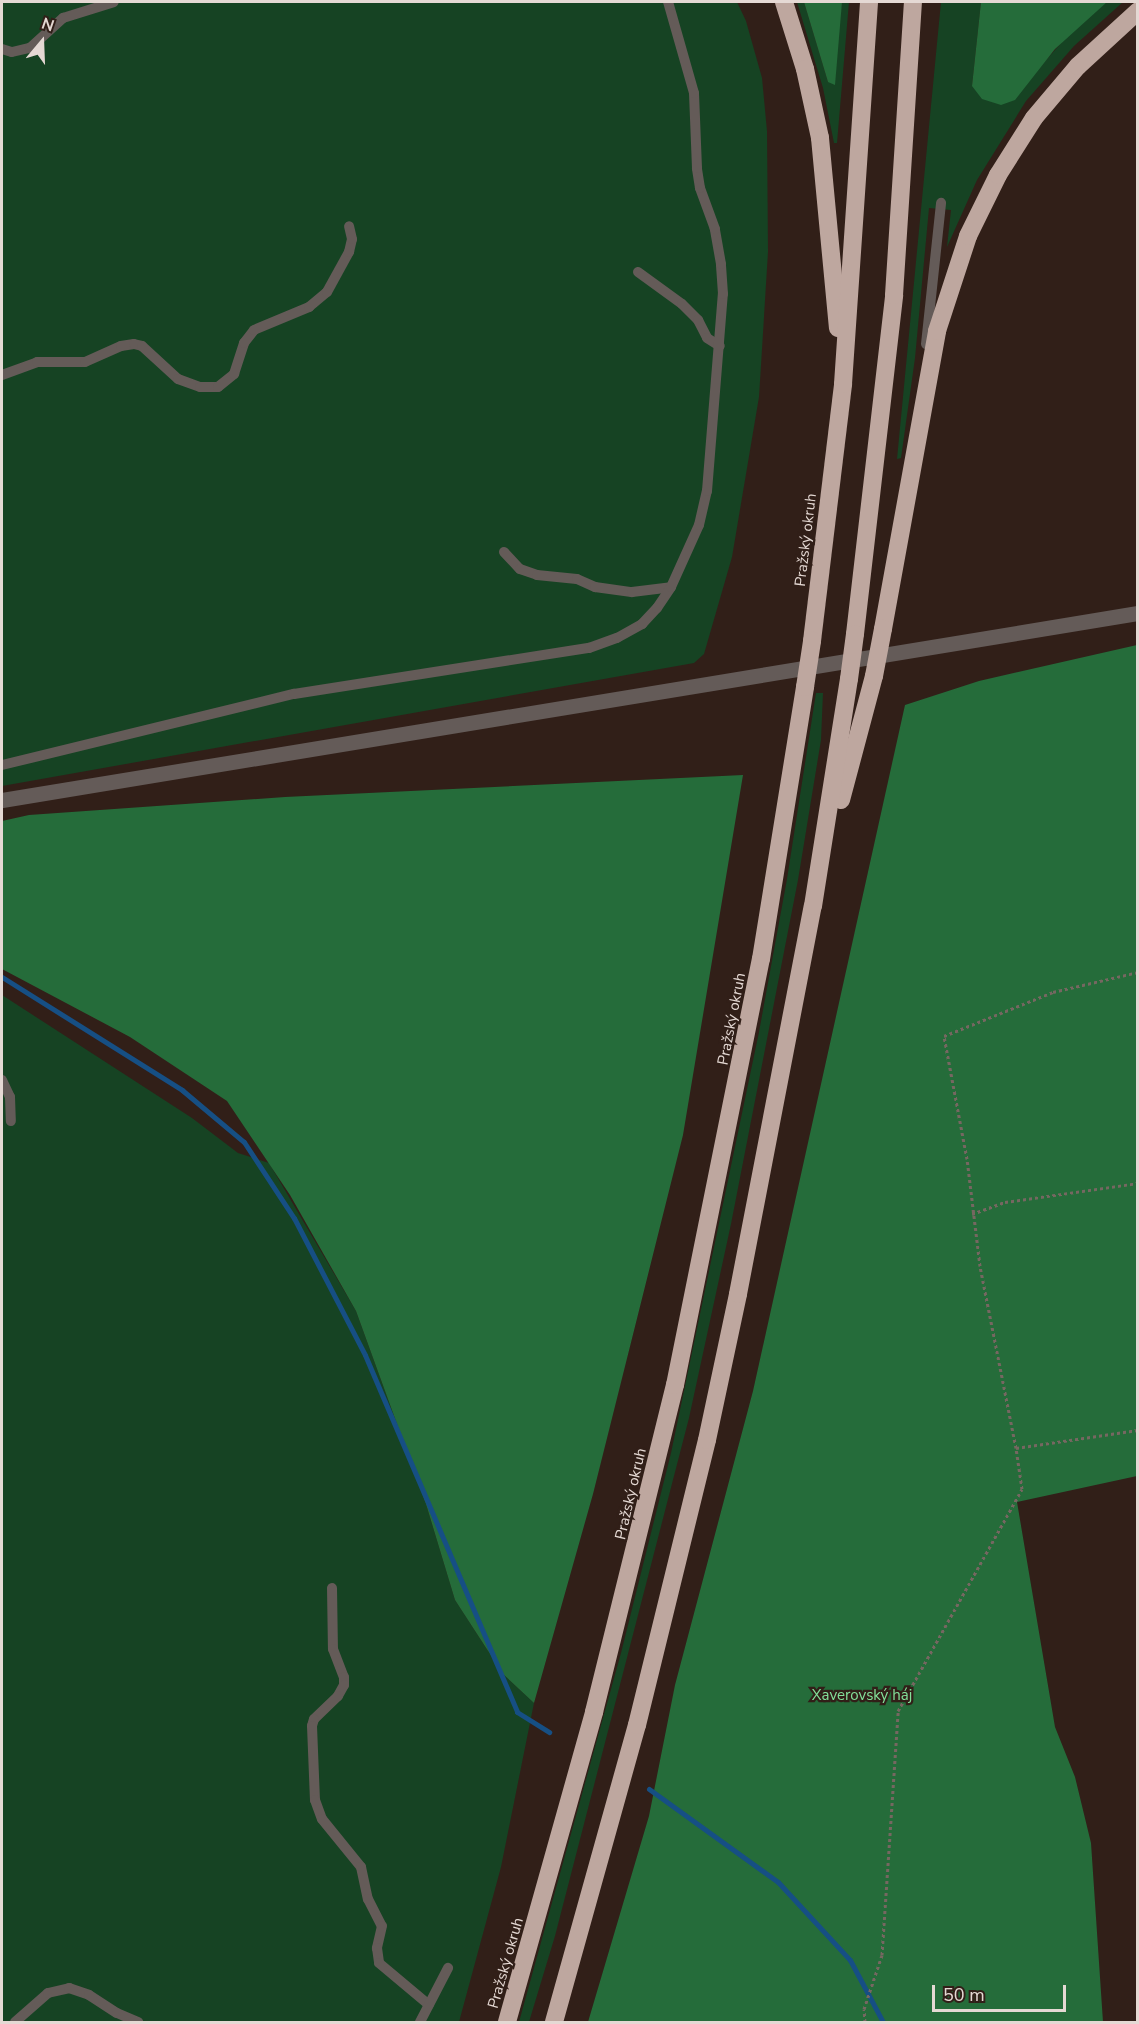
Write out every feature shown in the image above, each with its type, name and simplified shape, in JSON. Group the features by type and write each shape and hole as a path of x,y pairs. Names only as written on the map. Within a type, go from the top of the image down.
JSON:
{"highway":[{"path":"784,2 805,69 824,161 843,384"},
{"name":"Pražský okruh","path":"507,2022 594,1712 675,1385 761,959 812,641 843,384 869,2"},
{"path":"554,2022 621,1782 688,1525 738,1294 813,906 855,634 893,305 913,2"},
{"path":"813,906 874,675 937,331 968,236 998,175 1034,118 1078,66 1137,11"}],"street":[{"path":"2,800 1137,613"}],"lane":[{"path":"2,49 12,52 30,48 63,18 80,10 114,2"},
{"path":"2,765 294,694 589,648 617,638 642,624 657,608 671,587 699,525 707,491 720,346 721,264 715,229 700,188 694,93 668,2"},
{"path":"883,629 919,400 941,203"},
{"path":"2,375 37,362 85,362 110,350 134,344 142,346 178,379 200,387 218,387 234,374 244,343 254,330 309,307 327,292 349,252 352,239 349,226"},
{"path":"638,272 682,304 698,320 707,338 720,346"},
{"path":"504,552 520,569 537,575 577,579 595,587 632,592 671,587"},
{"path":"2,1080 10,1097 11,1121"},
{"path":"332,1588 333,1649 344,1677 344,1685 338,1696 314,1719 312,1726 315,1800 322,1819 361,1867 368,1899 382,1926 376,1948 379,1962 429,2005"},
{"path":"420,2022 448,1968"},
{"path":"15,2022 48,1993 69,1988 89,1995 117,2013 138,2022"}],"path":[{"path":"865,2022 864,2009 882,1955 898,1712 1022,1489 972,1214 967,1159 944,1036 1053,992 1137,972"},
{"path":"972,1214 1005,1202 1137,1183"},
{"path":"1016,1448 1137,1430"}],"green space":[{"path":"2,2 737,2 746,21 762,78 767,131 768,252 759,397 732,557 704,654 694,663 2,786"},
{"path":"797,2 804,2 828,82 842,2 849,2 837,143 834,143 823,88"},
{"path":"804,2 842,2 835,85 828,82"},
{"path":"941,2 981,2 972,86 1038,69 1072,31 1096,10 1107,2 1123,2 1074,46 1026,101 977,180 947,247 951,210 929,208 915,358 901,458 897,459"},
{"path":"981,2 1107,2 1055,49 1015,100 1001,105 982,99 972,86"},
{"name":"Xaverovský háj","path":"1137,645 1137,1476 1017,1502 1055,1727 1075,1777 1091,1843 1103,2022 588,2022 649,1816 675,1685 753,1391 905,705 979,681"},
{"path":"816,693 823,693 821,740 798,880 731,1224 689,1418 555,1936 529,2022 519,2022 621,1653 671,1453 759,1032 787,879"},
{"path":"743,775 683,1135 593,1494 534,1703 503,1674 455,1600 426,1504 356,1311 290,1195 227,1101 130,1037 2,969 2,821 29,815 285,797"},
{"path":"2,995 192,1118 238,1153 269,1163 356,1311 426,1504 455,1600 503,1674 534,1703 501,1867 459,2022 2,2022"}],"waterway":[{"path":"2,977 182,1090 244,1142 294,1218 365,1355 517,1712 549,1732"},
{"path":"649,1789 778,1882 850,1960 883,2022"}]}
